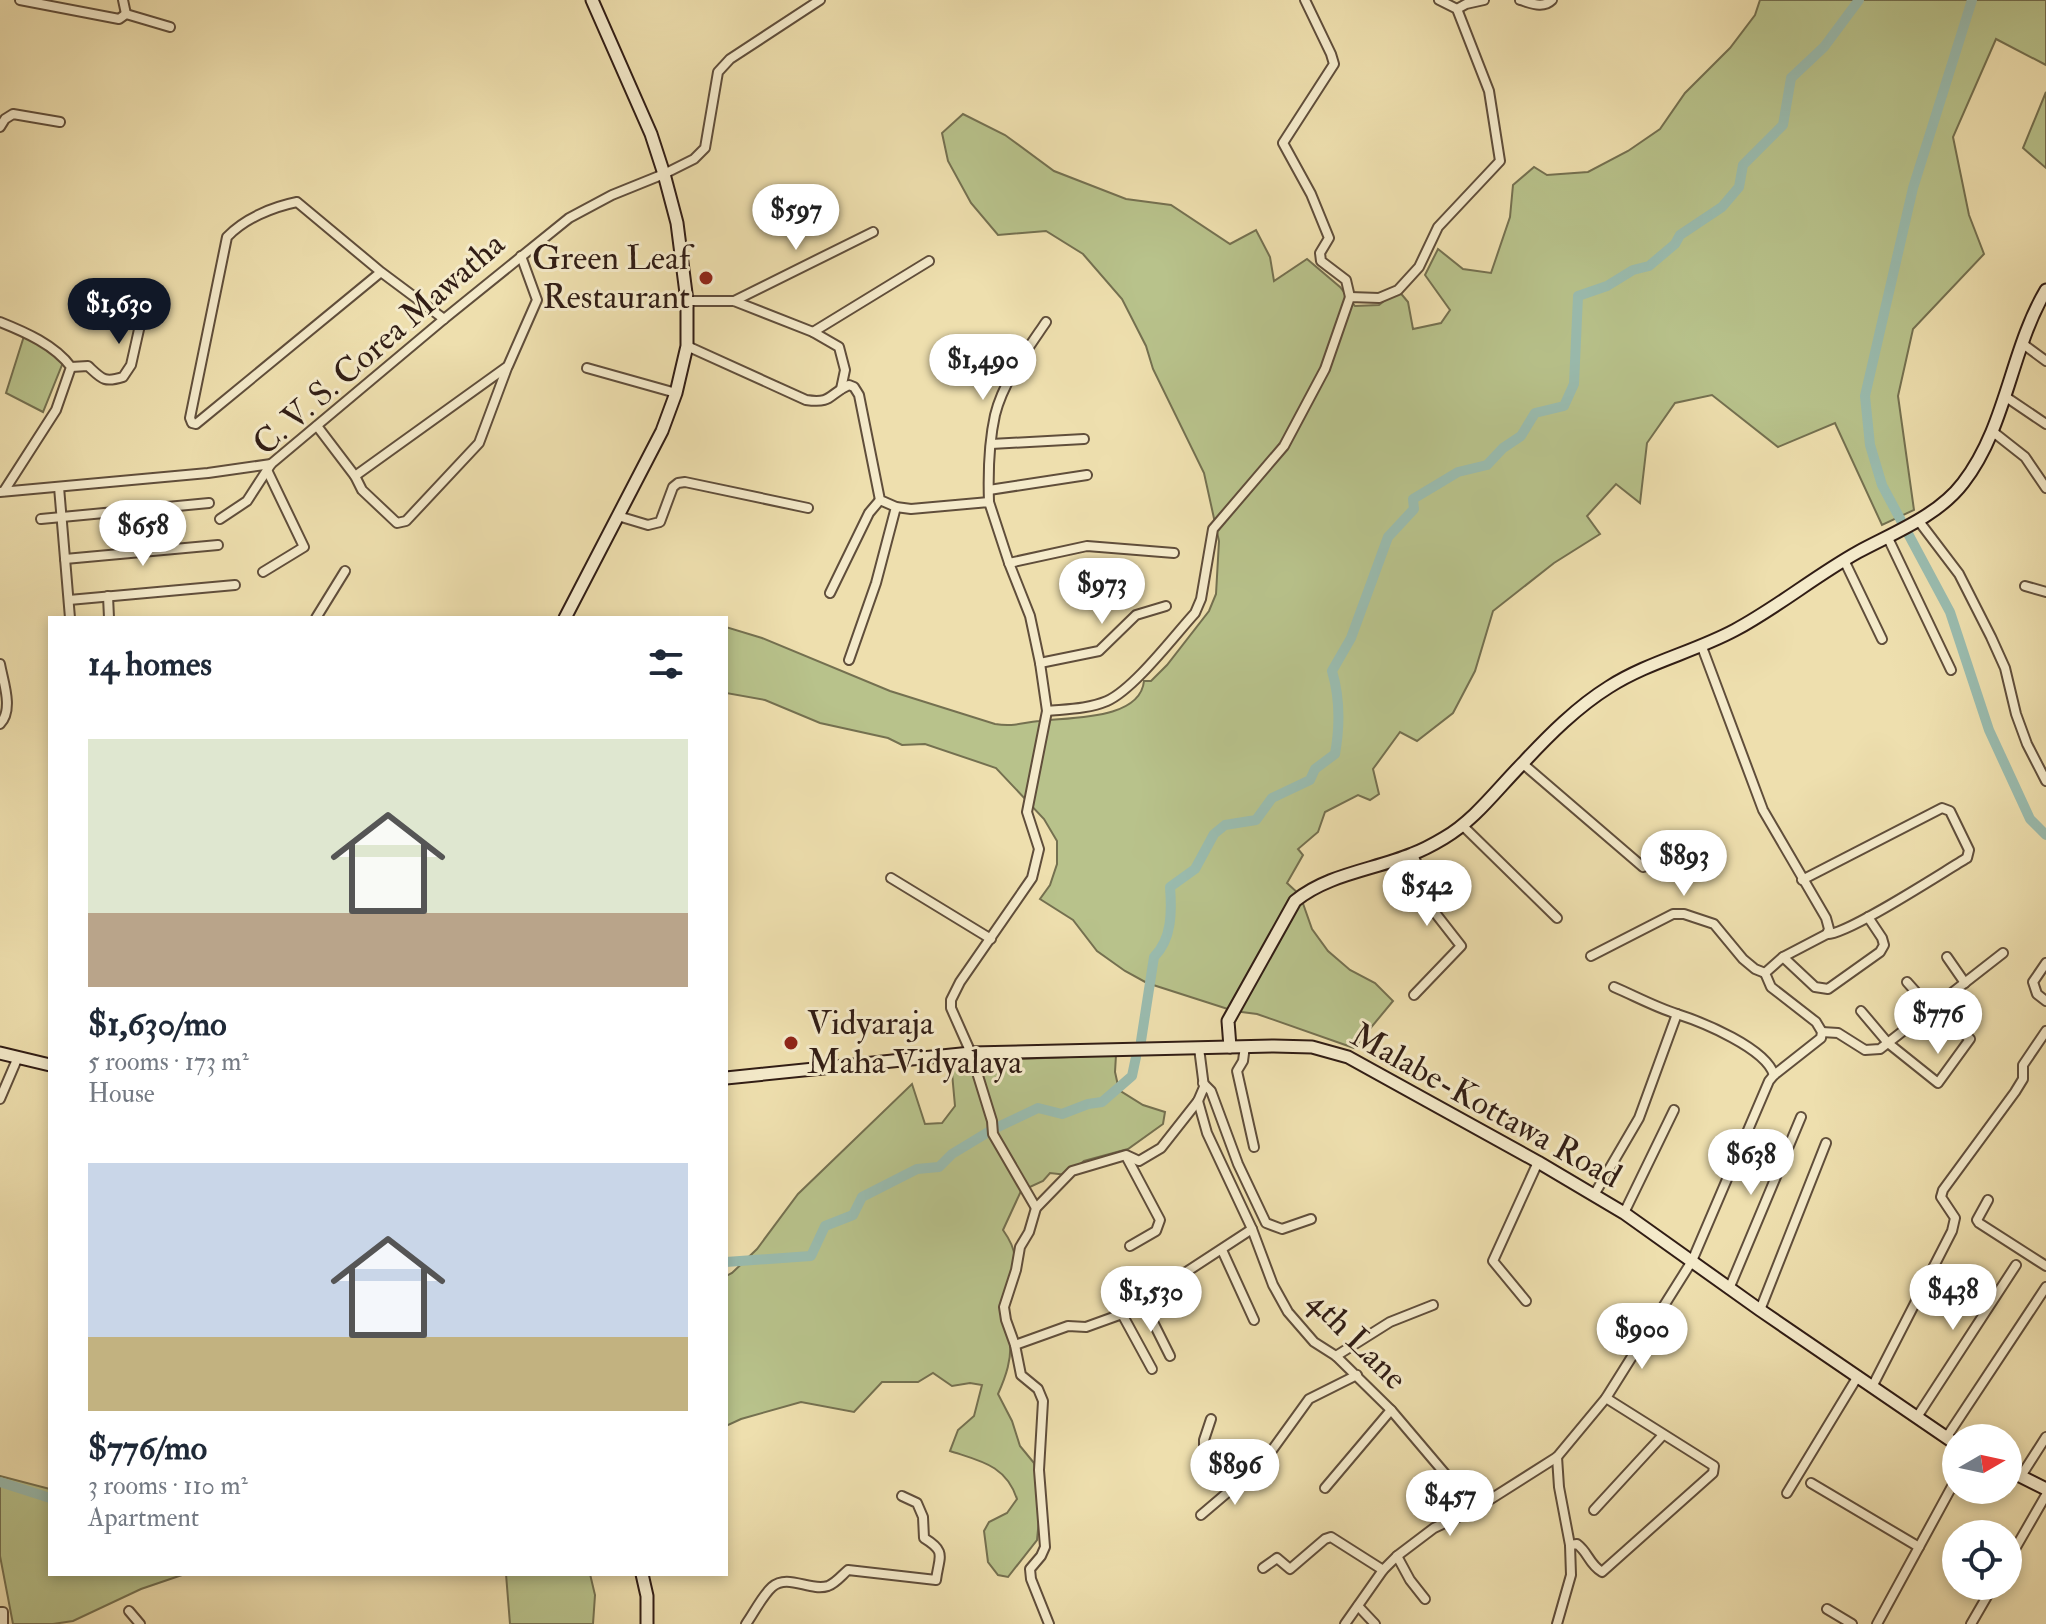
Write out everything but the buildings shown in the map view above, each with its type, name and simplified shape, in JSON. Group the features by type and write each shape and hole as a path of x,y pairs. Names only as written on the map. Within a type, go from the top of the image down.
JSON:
{"main road":[{"path":"566,616 662,431 676,393 687,346 687,301 677,223 664,174 651,134 592,0"},
{"path":"1230,1047 1228,1021 1295,901 1305,892 1326,882 1413,854 1447,837 1496,793 1576,711 1609,687 1737,629 1844,560 1940,506 1962,485 1982,453 2006,397 2036,307 2046,290"},
{"name":"Malabe-Kottawa Road","path":"728,1078 971,1053 1245,1046 1312,1047 1348,1057 1624,1213 1942,1435"},
{"path":"0,1053 48,1064"},
{"path":"2022,1477 2046,1489"},
{"path":"642,1576 647,1596 647,1624"}],"street":[{"path":"20,0 51,3 119,19 126,14"},
{"path":"123,0 126,14"},
{"name":"C. V. S. Corea Mawatha","path":"220,519 247,501 269,467 569,218 612,195 694,159 705,148 718,72 730,59 820,0"},
{"path":"1047,711 1087,708 1110,700 1132,683 1195,613 1201,599 1213,529 1284,446 1325,369 1350,297 1346,280 1321,261 1320,253 1329,238 1311,194 1283,143 1334,64 1305,0"},
{"path":"1350,297 1379,298 1398,290 1419,267 1438,227 1500,161 1489,91 1457,9 1439,0"},
{"path":"1457,9 1484,0"},
{"path":"1520,0 1540,5 1552,0"},
{"path":"126,14 170,27"},
{"path":"0,127 13,114 60,122"},
{"path":"381,272 196,424 192,423 190,418 227,237 238,226 283,205 297,202 381,272 444,319"},
{"path":"734,301 873,232"},
{"path":"317,426 362,490 397,523 406,521 479,443 537,300 521,256"},
{"path":"813,332 929,261"},
{"path":"71,367 88,366 102,379 111,381 123,377 131,365 149,285"},
{"path":"687,301 734,301 813,332 839,347 845,370 841,389"},
{"path":"0,322 27,333 65,358 71,367"},
{"path":"1036,1208 993,1134 992,1121 971,1053 951,1008 951,1000 960,982 1032,878 1039,849 1027,812 1047,711 1030,616 989,502 989,490 996,412 1014,370 1046,322"},
{"path":"2023,344 2046,361"},
{"path":"687,346 806,400 821,402 849,385 854,387 859,395 880,500"},
{"path":"355,476 508,366"},
{"path":"2,492 56,410 71,367"},
{"path":"587,368 676,393"},
{"path":"2006,397 2046,424"},
{"path":"1992,431 2025,457 2046,488"},
{"path":"991,444 1084,439"},
{"path":"2,492 269,467 304,547 263,572"},
{"path":"989,490 1087,475"},
{"path":"618,516 648,525 660,522 673,487 685,482 808,508"},
{"path":"59,487 70,616"},
{"path":"880,500 911,509 989,502"},
{"path":"830,593 869,513 880,500"},
{"path":"41,519 209,503"},
{"path":"849,660 876,583 896,507"},
{"path":"1914,522 1959,574 2005,668 2016,714 2046,781"},
{"path":"1893,533 1951,670"},
{"path":"65,559 218,545"},
{"path":"1009,563 1087,546 1174,553"},
{"path":"1844,560 1882,639"},
{"path":"317,616 345,571"},
{"path":"69,600 235,585"},
{"path":"2025,586 2046,592"},
{"path":"108,596 109,616"},
{"path":"1040,663 1099,651 1136,615 1166,606"},
{"path":"1702,647 1763,810 1826,918 1827,934"},
{"path":"0,664 7,706 6,718 0,724"},
{"path":"1522,763 1643,867"},
{"path":"1765,973 1783,957 1868,917 1967,858 1969,850 1950,811 1942,808 1802,880"},
{"path":"1462,825 1557,918"},
{"path":"1413,854 1436,914 1461,946 1414,995"},
{"path":"891,878 991,939"},
{"path":"1345,1624 1383,1570 1397,1556 1434,1528 1475,1509 1557,1457 1606,1398 1692,1261 1769,1081 1821,1038 1822,1032 1816,1022 1771,987 1765,973 1743,959 1714,924 1684,914 1673,914 1591,956"},
{"path":"1783,957 1815,987 1828,989 1880,952 1884,945 1868,917"},
{"path":"1822,1032 1838,1033 1865,1050 1880,1049 2003,953"},
{"path":"1947,957 1965,983"},
{"path":"2046,963 2033,982 2037,994 2046,1001"},
{"path":"1861,1011 1888,1043 1938,1083 1970,1039 1931,1009 1907,982"},
{"path":"1614,987 1740,1041 1772,1067 1774,1075"},
{"path":"1594,1195 1639,1118 1677,1014"},
{"path":"1872,1387 1952,1231 1955,1218 1941,1197 1943,1190 2015,1092 2023,1079 2023,1065 2046,1031"},
{"path":"1245,1046 1243,1061 1237,1071 1254,1147"},
{"path":"1049,1624 1030,1569 1045,1547 1039,1470 1043,1401 1038,1389 1021,1375 1004,1307 1020,1247 1029,1232 1036,1208 1072,1171 1126,1155 1139,1161 1161,1148 1198,1101 1204,1087 1199,1048"},
{"path":"0,1099 18,1057"},
{"path":"1202,1082 1211,1091 1238,1164 1266,1223 1282,1229 1311,1219"},
{"name":"4th Lane","path":"1198,1101 1207,1133 1252,1229 1273,1285 1288,1312 1314,1342 1336,1356 1391,1410 1475,1509"},
{"path":"1624,1213 1674,1110"},
{"path":"1729,1289 1801,1117"},
{"path":"1760,1310 1826,1143"},
{"path":"1126,1155 1160,1220 1156,1231 1130,1246"},
{"path":"1526,1301 1493,1261 1538,1162"},
{"path":"1988,1200 1978,1216 1979,1223 2046,1266"},
{"path":"1015,1345 1068,1326 1086,1327 1122,1314 1252,1229"},
{"path":"1222,1250 1254,1320"},
{"path":"1917,1417 2016,1265"},
{"path":"1961,1424 2046,1287"},
{"path":"1142,1300 1170,1356"},
{"path":"1336,1356 1390,1322 1433,1305"},
{"path":"1122,1314 1152,1369"},
{"path":"1201,1515 1248,1475 1257,1471 1309,1399 1357,1375"},
{"path":"1787,1493 1858,1376"},
{"path":"1570,1545 1577,1544 1583,1549 1591,1565 1602,1572 1713,1473 1714,1466 1606,1398"},
{"path":"1325,1488 1391,1410"},
{"path":"1211,1419 1204,1450 1236,1473 1248,1475"},
{"path":"1594,1510 1663,1435"},
{"path":"2022,1474 2046,1437"},
{"path":"1557,1457 1559,1487 1570,1545 1571,1575 1557,1624"},
{"path":"1811,1483 1919,1547"},
{"path":"2022,1537 2046,1495"},
{"path":"746,1624 771,1588 779,1583 818,1588 831,1586 848,1570 936,1580 938,1546 924,1538 923,1517 917,1503 902,1496"},
{"path":"1877,1624 1942,1504"},
{"path":"1263,1568 1277,1558 1290,1569 1331,1537 1383,1570"},
{"path":"1397,1556 1425,1599"},
{"path":"1971,1624 1985,1600"},
{"path":"1358,1606 1375,1624"},
{"path":"1827,1609 1852,1624"},
{"path":"129,1611 140,1624"},
{"path":"0,1612 3,1612 3,1624"}],"green space":[{"path":"1760,0 2046,0 2046,65 1996,39 1953,137 1969,215 1984,254 1913,329 1898,396 1914,510 1882,525 1835,423 1778,447 1712,395 1675,403 1647,443 1640,503 1616,484 1587,516 1600,534 1554,563 1493,611 1475,671 1453,713 1417,741 1400,732 1373,769 1379,794 1370,800 1358,795 1325,812 1318,832 1298,849 1303,855 1287,883 1300,895 1312,929 1328,951 1350,970 1375,983 1393,1001 1354,1048 1257,1014 1234,1011 1147,983 1097,951 1073,920 1040,899 1050,885 1057,864 1057,841 1044,819 996,768 925,744 902,745 888,738 820,723 765,700 728,693 728,628 762,638 890,691 995,724 1012,725 1100,714 1130,704 1139,694 1144,681 1151,681 1167,665 1209,611 1216,594 1219,541 1204,473 1122,299 1083,254 1046,231 998,235 971,203 948,161 942,133 963,114 1005,135 1054,171 1126,199 1171,205 1230,244 1256,230 1270,257 1274,281 1307,259 1340,287 1355,306 1379,305 1398,290 1408,302 1413,329 1441,323 1450,310 1425,275 1438,249 1463,269 1491,273 1510,217 1513,185 1534,167 1547,175 1588,172 1628,151 1660,129 1685,93 1730,48 1755,15"},
{"path":"2046,92 2046,168 2023,148"},
{"path":"24,336 64,360 43,412 6,393"},
{"path":"1116,1055 1115,1072 1119,1090 1143,1105 1165,1112 1163,1124 1128,1149 1084,1161 1067,1175 1050,1173 1043,1181 1021,1191 1003,1230 1015,1259 1003,1306 1010,1354 998,1394 1020,1446 1034,1463 1040,1509 1037,1540 1008,1577 998,1575 988,1562 984,1531 989,1522 1007,1513 1017,1499 1012,1488 991,1466 950,1451 958,1430 974,1416 982,1385 952,1386 933,1373 918,1382 882,1382 854,1412 801,1402 728,1425 728,1275 757,1249 798,1194 912,1084 925,1124 942,1123 955,1106 951,1062"},
{"path":"0,1476 48,1488 48,1576 179,1576 141,1589 73,1621 13,1624 0,1556"},
{"path":"506,1576 590,1576 595,1595 593,1624 510,1624"}],"waterway":[{"path":"1141,1041 1154,957 1170,925 1170,887 1195,869 1214,834 1225,825 1256,820 1272,798 1310,780 1315,769 1335,754 1338,712 1332,671 1351,638 1388,537 1414,509 1413,499 1458,472 1487,465 1503,448 1521,436 1535,413 1564,406 1574,384 1578,296 1607,286 1633,270 1649,266 1675,244 1680,235 1722,207 1739,187 1743,165 1783,125 1791,78 1824,47 1859,0"},
{"path":"1972,0 1913,188 1865,396 1870,445 1882,485 1950,612 1989,730 2030,819 2046,835"},
{"path":"998,1127 1038,1108 1062,1114 1102,1102 1132,1076 1136,1057"},
{"path":"728,1262 811,1256 825,1226 853,1215 862,1197 917,1169 939,1167 952,1154 990,1131"},
{"path":"0,1482 48,1497"}],"place":[{"name":"Green Leaf Restaurant","path":"706,278"},
{"name":"Vidyaraja Maha Vidyalaya","path":"791,1043"}]}
